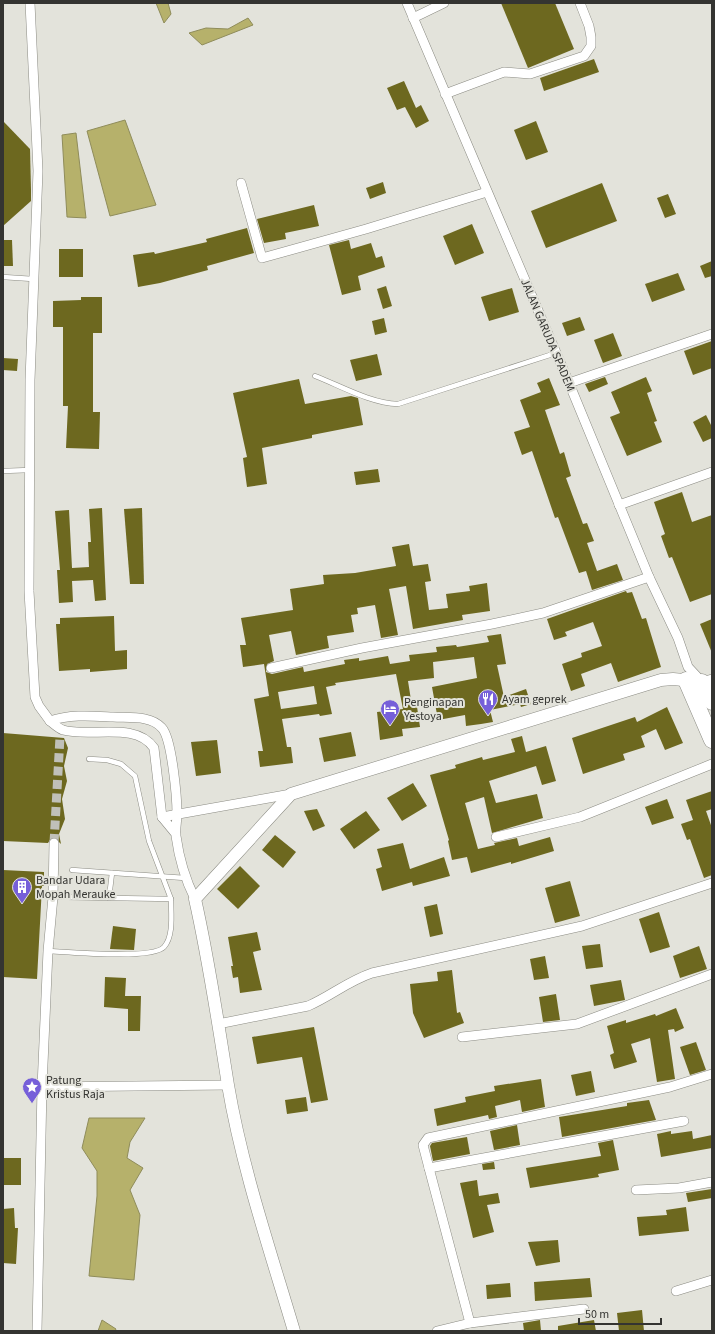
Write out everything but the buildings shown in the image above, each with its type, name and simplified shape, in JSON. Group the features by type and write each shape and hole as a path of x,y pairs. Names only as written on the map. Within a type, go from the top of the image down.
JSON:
{"highway":[{"path":"687,674 712,740"},
{"path":"707,680 712,702"}],"street":[{"path":"30,3 38,171 30,380 29,591 35,697 39,706 61,733 131,733 147,740 154,748 162,817 176,834"},
{"name":"JALAN GARUDA SPADEM","path":"407,3 569,383 649,577 678,638 687,674"},
{"path":"413,18 444,3"},
{"path":"445,94 504,72 530,74 584,56 591,46 591,37 590,26 580,3"},
{"path":"241,183 262,258 487,192"},
{"path":"569,383 712,334"},
{"path":"619,505 712,472"},
{"path":"271,668 362,648 543,613 649,577"},
{"path":"162,817 177,813 291,794 661,680 673,679 687,674 707,680"},
{"path":"50,721 62,717 141,718 155,722 167,735 170,748 177,813 176,834 185,878 195,899 228,1085 257,1208 294,1331"},
{"path":"61,733 62,717"},
{"path":"496,837 580,817 712,764"},
{"path":"195,899 291,794"},
{"path":"37,1331 42,1087 48,951 53,897 54,843"},
{"path":"218,1024 308,1006 347,982 372,973 582,926 712,883"},
{"path":"462,1037 577,1024 712,974"},
{"path":"470,1323 429,1168 424,1145 428,1138 670,1087 712,1074"},
{"path":"42,1087 228,1085"},
{"path":"429,1168 684,1121"},
{"path":"636,1190 679,1188 712,1182"},
{"path":"676,1290 712,1280"},
{"path":"438,1331 470,1323 584,1309"}],"lane":[{"path":"3,277 33,279"},
{"path":"315,376 376,400 388,404 398,404 556,353"},
{"path":"3,471 30,470"},
{"path":"48,951 137,954 154,953 164,947 169,936 171,899 149,841 135,776 121,764 107,760 89,759"},
{"path":"72,870 185,878"},
{"path":"110,898 112,873"},
{"path":"53,897 171,899"}],"shaded area":[{"path":"156,3 168,3 171,14 164,23"},
{"path":"248,18 253,25 202,45 189,33 206,28 228,29"},
{"path":"125,120 156,205 110,216 87,131"},
{"path":"76,133 86,218 67,217 62,135"},
{"path":"89,1118 145,1118 130,1142 127,1158 143,1168 130,1190 140,1215 134,1280 89,1276 97,1196 97,1171 82,1148"},
{"path":"102,1320 116,1329 115,1331 98,1331"}],"tunnel":[{"path":"54,843 60,737"}],"place":[{"name":"Ayam geprek","path":"488,716"},
{"name":"Penginapan Yestoya","path":"390,726"},
{"name":"Bandar Udara Mopah Merauke","path":"22,904"},
{"name":"Patung Kristus Raja","path":"32,1104"}]}
